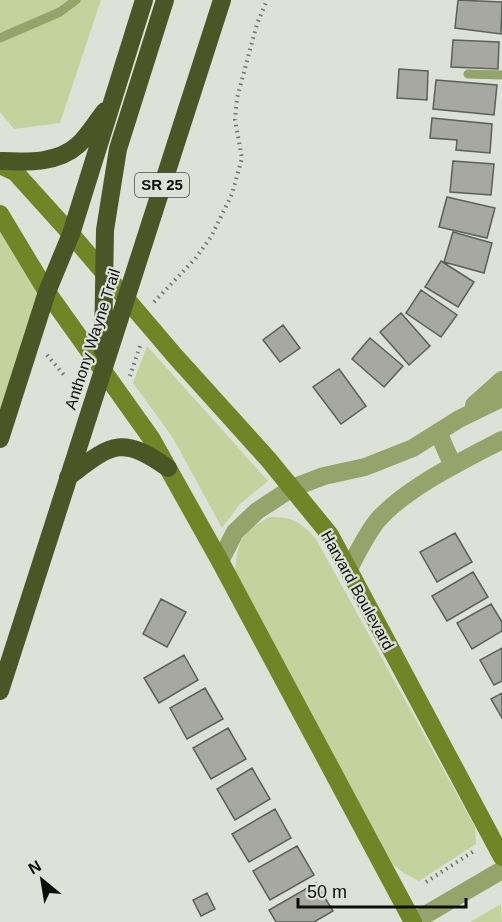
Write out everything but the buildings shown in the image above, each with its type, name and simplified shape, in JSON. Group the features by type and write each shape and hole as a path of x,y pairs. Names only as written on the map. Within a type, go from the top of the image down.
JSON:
{"highway":[{"path":"0,438 47,292 71,234 144,0"},
{"path":"102,370 105,230 118,149 165,0"},
{"name":"Anthony Wayne Trail","path":"0,691 222,0"},
{"path":"0,163 39,161 64,154 78,145 112,103"},
{"path":"68,477 102,452 128,446 145,453 168,468"}],"street":[{"name":"Harvard Boulevard","path":"0,163 15,172 71,234 268,459 330,535 502,857"},
{"path":"0,214 47,292 151,438 220,561 413,922 502,870"},
{"path":"445,428 502,380"},
{"path":"220,561 235,532 257,511 292,488 324,476 365,467 413,448 502,398"},
{"path":"445,428 453,466"},
{"path":"348,569 378,521 409,493 502,440"}],"lane":[{"path":"0,38 60,12 76,0"},
{"path":"468,74 502,75"}],"path":[{"path":"154,300 195,258 211,237 232,194 242,158 235,120 237,98 257,24 267,0"},
{"path":"130,378 142,340"},
{"path":"46,353 64,375"},
{"path":"426,882 474,851"}],"green space":[{"path":"0,0 101,0 60,123 14,129 0,112"},
{"path":"0,214 47,292 0,439"},
{"path":"147,346 268,481 240,504 222,528 173,438 133,383"},
{"path":"269,517 296,521 316,539 475,827 476,844 419,881 392,864 235,572 243,539 252,528"},
{"path":"501,904 502,922 470,922"}]}
